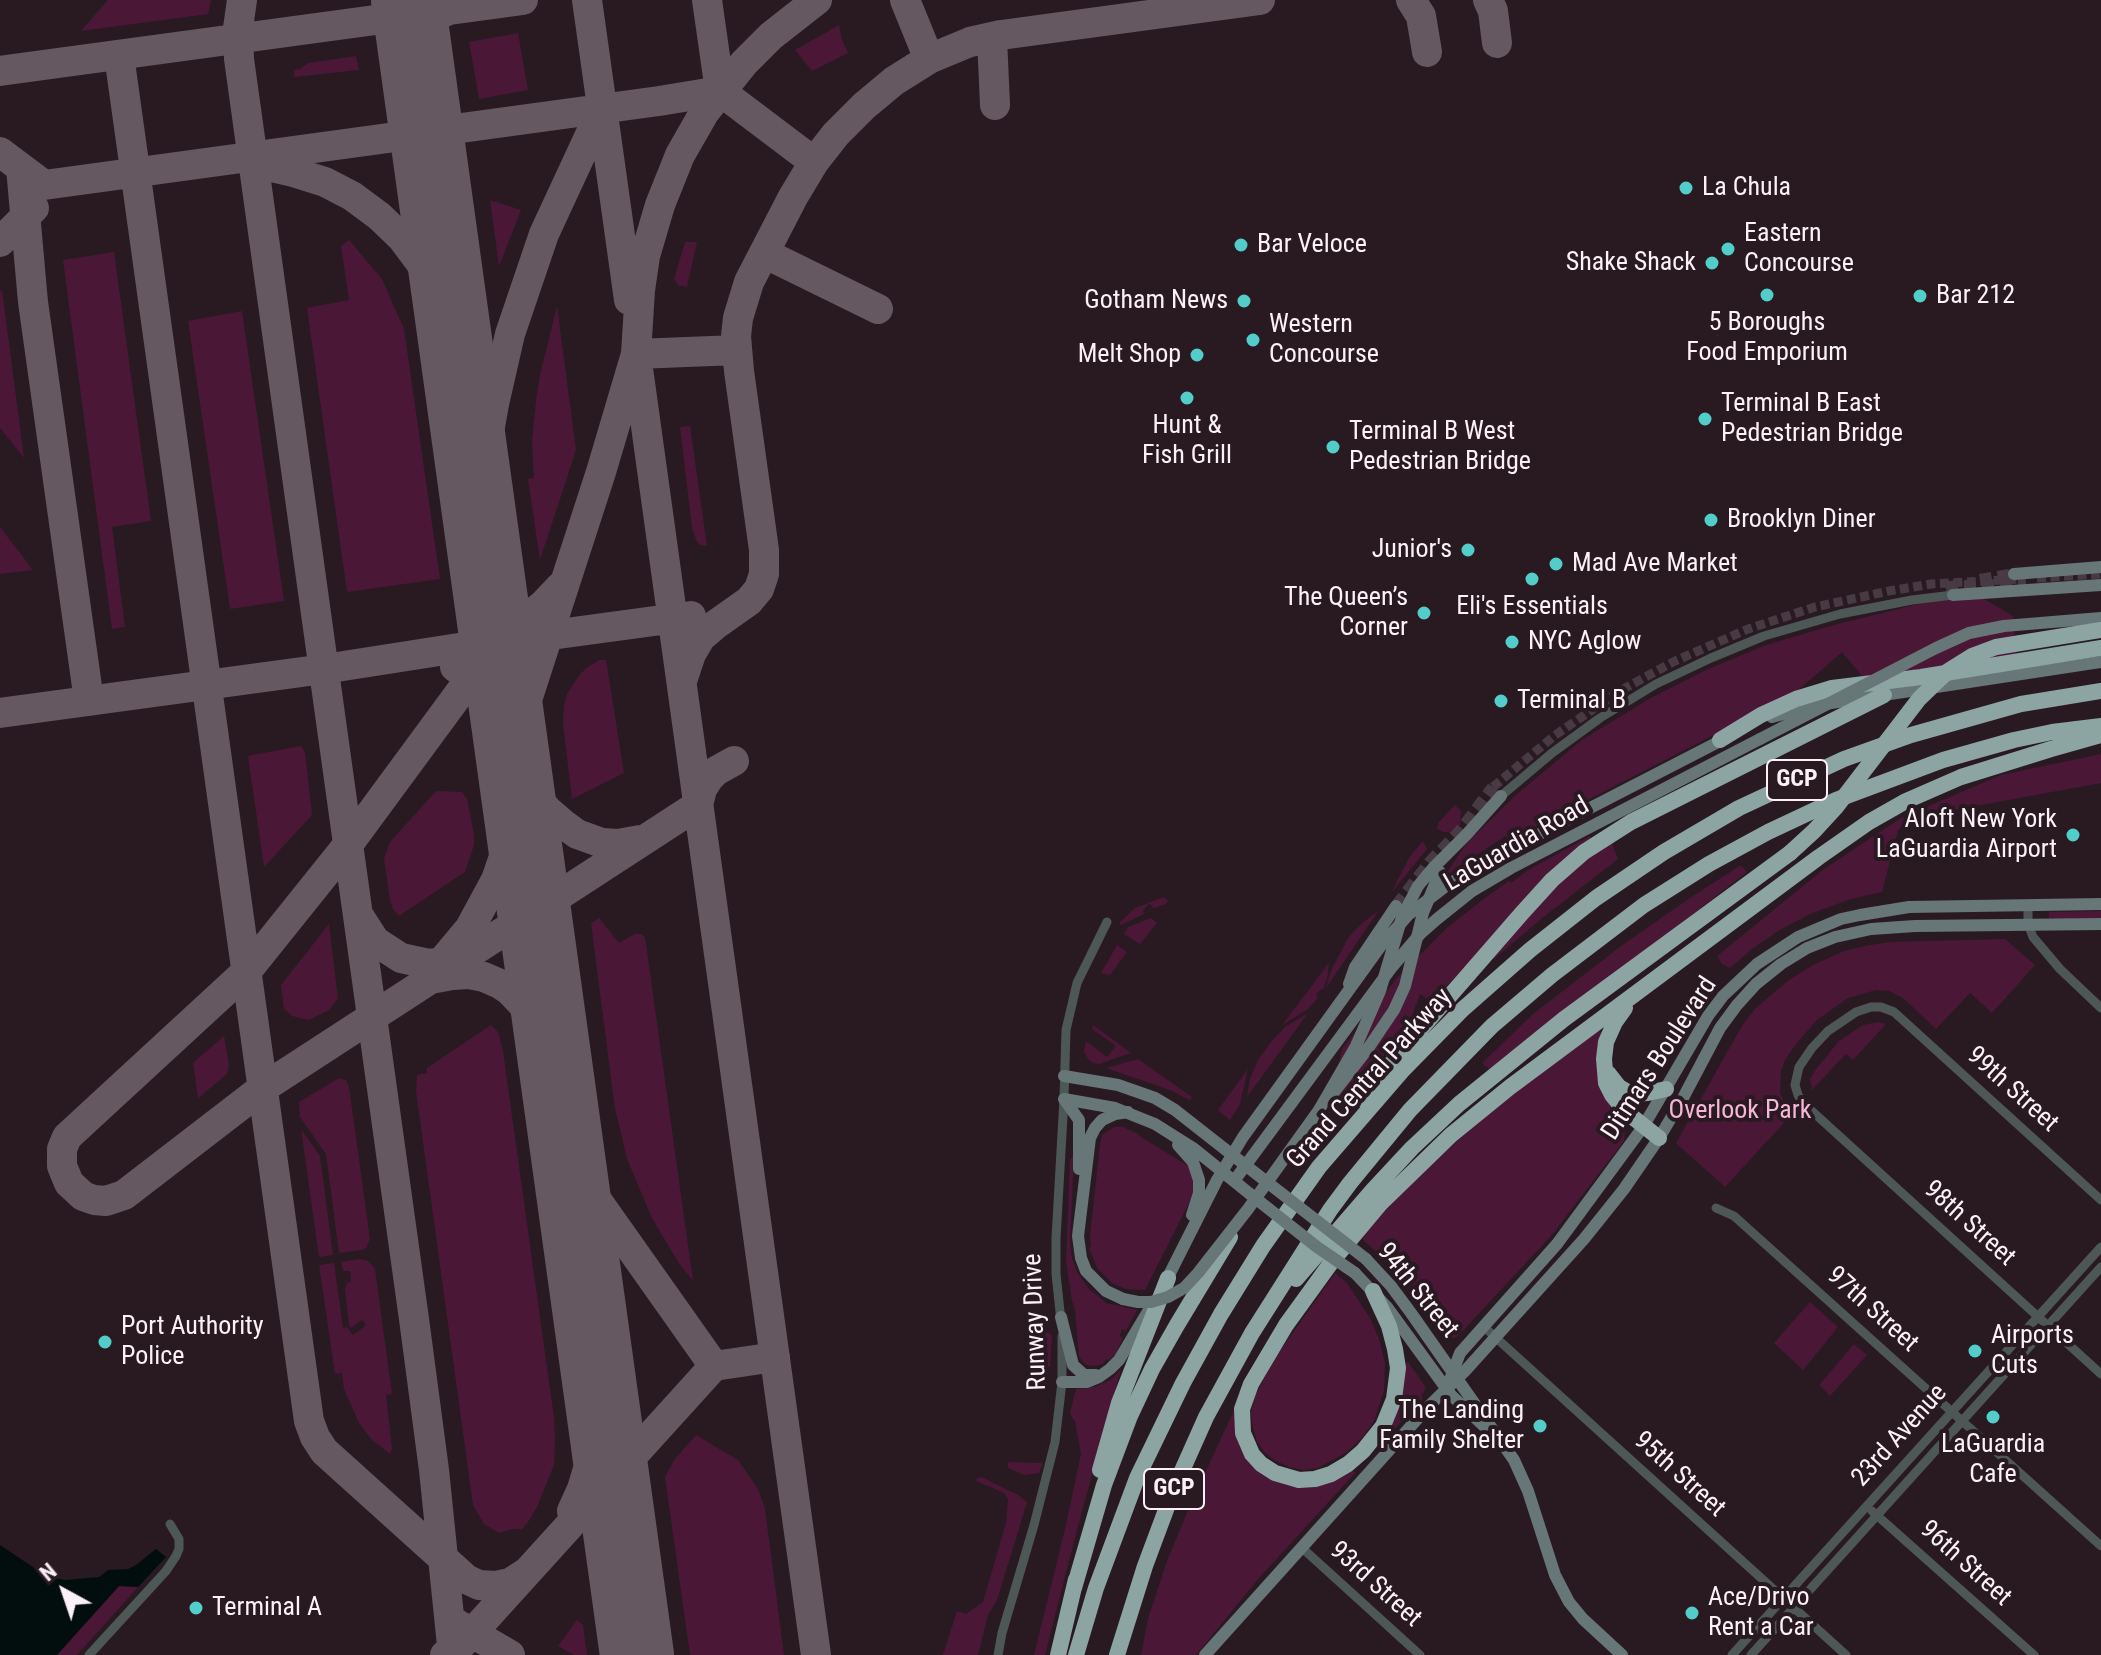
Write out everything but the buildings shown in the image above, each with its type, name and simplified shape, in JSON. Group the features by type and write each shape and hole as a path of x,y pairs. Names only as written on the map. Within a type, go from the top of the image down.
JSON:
{"highway":[{"path":"1252,1333 1355,1209 1412,1148 1450,1112 1564,1019 1790,853 1837,806 1919,699 1948,671 1972,656 1996,647 2101,630"},
{"path":"1720,740 1761,715 1796,699 1832,688 2101,648"},
{"name":"Grand Central Parkway","path":"1076,1655 1096,1588 1137,1478 1221,1314 1290,1206 1347,1133 1433,1038 1530,950 1629,875 1739,808 1878,745 1989,712 2101,691"},
{"path":"1263,1246 1385,1070 1522,913 1568,866 1598,842 1631,822 1884,695"},
{"name":"Grand Central Parkway","path":"1117,1655 1169,1500 1206,1417 1252,1333 1337,1201 1373,1154 1437,1081 1492,1026 1644,905 1758,837 1873,785 1943,760 2014,740 2101,726"},
{"path":"1373,1291 1389,1326 1398,1368 1394,1399 1383,1426 1363,1451 1331,1474 1299,1480 1275,1473 1257,1459 1246,1441 1241,1417 1243,1401 1251,1384 1286,1325 1347,1242 1396,1186 1471,1118 1835,845 1896,806 1981,770 2101,735"},
{"path":"1659,1138 1625,1111 1608,1089 1604,1059 1608,1035 1619,1015 1633,1000 1692,953"},
{"path":"1604,1059 1611,1079 1627,1092 1637,1094 1666,1089"},
{"path":"1074,1588 1130,1416 1152,1369 1249,1201"},
{"path":"1058,1655 1114,1416 1168,1278"}],"street":[{"path":"2014,574 2101,567"},
{"path":"1319,1110 1369,1019 1402,917 1412,896 1433,868 1501,796 1592,723 1656,684 1711,658 1764,636 1816,620 1892,603 1953,595 2101,585"},
{"name":"LaGuardia Road","path":"1234,1181 1392,967 1420,934 1472,891 1511,868 1969,633 2004,626 2101,618"},
{"name":"LaGuardia Road","path":"1187,1237 1233,1153 1390,935 1408,915 1432,896 1495,857 1720,740 1789,711 2101,662"},
{"path":"1128,1112 1102,1120 1092,1133 1078,1245 1083,1265 1100,1287 1123,1299 1151,1302 1184,1288 1198,1273 1394,1010 1405,986 1427,901 1440,872"},
{"name":"Ditmars Boulevard","path":"1455,1375 1460,1353 1557,1244 1620,1162 1705,1021 1723,996 1757,964 1798,937 1841,919 1909,907 2101,904"},
{"path":"2028,905 2028,924 2039,946 2101,1008"},
{"path":"1342,1002 1355,967 1396,906"},
{"name":"Runway Drive","path":"998,1655 1055,1442 1062,1382 1056,1247 1065,1040 1072,1000 1080,977 1107,922"},
{"name":"Ditmars Boulevard","path":"1213,1652 1301,1547 1455,1375 1496,1338 1584,1239 1659,1138 1720,1028 1756,984 1773,970 1807,948 1835,937 1871,929 2101,924"},
{"name":"99th Street","path":"1808,1107 1798,1095 1795,1085 1796,1076 1812,1048 1840,1022 1863,1008 1881,1007 1894,1012 2101,1200"},
{"name":"94th Street","path":"1064,1076 1118,1085 1155,1098 1175,1110 1366,1259 1391,1286 1518,1467 1555,1575 1565,1595 1578,1614 1622,1655"},
{"path":"1064,1099 1079,1120 1081,1208"},
{"name":"94th Street","path":"1064,1099 1103,1105 1155,1124 1222,1171 1249,1201 1355,1273 1393,1315 1457,1401 1504,1446"},
{"name":"98th Street","path":"1808,1107 2101,1374"},
{"path":"1062,1382 1087,1382 1099,1377 1119,1360 1168,1278 1187,1237 1199,1193 1198,1174 1183,1150 1155,1124"},
{"name":"97th Street","path":"1716,1208 1734,1216 2101,1546"},
{"name":"23rd Avenue","path":"1732,1655 2101,1247"},
{"name":"23rd Avenue","path":"1751,1655 2101,1267"},
{"path":"1061,1317 1076,1369 1089,1376 1110,1369"},
{"name":"95th Street","path":"1483,1326 1846,1655"},
{"name":"96th Street","path":"1867,1506 2034,1655"},
{"path":"89,1655 174,1560 179,1544 170,1524"},
{"name":"93rd Street","path":"1301,1547 1420,1655"}],"green space":[{"path":"108,0 211,0 208,14 81,31"},
{"path":"839,25 848,53 812,71 795,50"},
{"path":"518,33 528,90 479,99 469,42"},
{"path":"356,56 359,70 294,77 294,70 308,63"},
{"path":"490,200 521,210 499,266"},
{"path":"349,240 382,279 404,329 440,579 347,592 307,308 349,300 341,246"},
{"path":"685,242 697,242 687,287 678,285 674,279"},
{"path":"114,252 151,521 112,527 125,627 112,629 63,260"},
{"path":"2,290 24,458 0,428"},
{"path":"557,306 576,450 540,560 528,479 534,478 532,441 536,401"},
{"path":"242,311 284,601 230,609 188,321"},
{"path":"690,426 707,546 697,542 692,528 680,427"},
{"path":"0,527 33,570 0,574"},
{"path":"1979,596 2013,616 2016,654 1864,678 1842,652 1795,693 1510,840 1505,836 1444,877 1466,844 1517,794 1582,740 1649,699 1763,646 1927,602"},
{"path":"600,660 606,660 624,773 572,799 563,723 564,706 567,694 580,674"},
{"path":"301,746 305,752 312,815 264,867 248,756"},
{"path":"2101,754 2101,783 1916,817 1898,830 1882,892 1810,914 1778,931 1730,968 1722,964 1717,956 1824,869 1901,818 2001,775"},
{"path":"436,791 462,792 467,799 474,845 465,872 399,916 390,901 384,858 390,842"},
{"path":"1455,805 1461,811 1460,825 1449,832 1436,828 1438,823"},
{"path":"1590,836 1591,839 1553,871 1432,1002 1420,994 1410,1021 1387,1052 1328,1115 1342,1049 1397,978 1448,927 1485,898 1509,881 1511,883 1528,870"},
{"path":"1423,841 1427,849 1391,893 1410,856"},
{"path":"1611,841 1618,859 1494,959 1491,957 1559,883 1583,860"},
{"path":"1741,865 1747,872 1623,968 1489,1069 1482,1063 1533,1014 1621,946"},
{"path":"1164,897 1168,901 1166,904 1151,909 1153,906 1149,904 1143,910 1144,914 1121,925 1119,923 1135,908"},
{"path":"1379,910 1326,988 1348,938"},
{"path":"2101,911 2101,919 2049,920 2049,912"},
{"path":"599,918 619,943 635,934 645,937 693,1281 652,1218 627,1159 615,1109 591,923"},
{"path":"1151,918 1157,923 1140,944 1124,934 1128,927"},
{"path":"329,924 338,999 329,1010 309,1020 292,1016 284,1009 281,985"},
{"name":"Overlook Park","path":"2005,939 2035,965 1992,1013 1970,993 1936,1029 1903,998 1889,991 1876,990 1848,998 1817,1020 1796,1044 1781,1071 1780,1093 1793,1113 1725,1187 1676,1143 1743,1024 1756,1008 1789,980 1813,965 1844,951 1891,942"},
{"path":"1117,945 1127,952 1110,975 1101,973"},
{"path":"1329,963 1327,979 1323,990 1316,995 1318,998 1308,1009 1282,1025"},
{"path":"1308,1013 1247,1097 1258,1060 1271,1042 1285,1027"},
{"name":"Overlook Park","path":"1886,1024 1853,1060 1846,1054 1812,1090 1810,1079 1839,1041 1863,1025"},
{"path":"491,1025 498,1032 503,1051 555,1439 554,1465 537,1507 522,1529 499,1533 484,1524 473,1505 416,1091 417,1075 427,1073 427,1068"},
{"path":"1093,1025 1131,1053 1099,1064 1093,1063 1084,1052 1086,1041 1107,1057 1116,1046 1092,1029"},
{"path":"1598,1029 1602,1033 1615,1110 1623,1120 1624,1141 1551,1236 1457,1337 1446,1340 1406,1285 1361,1238 1413,1180 1483,1118"},
{"path":"224,1036 229,1065 227,1074 198,1098 193,1063"},
{"path":"1138,1059 1192,1097 1190,1100 1106,1068"},
{"path":"1248,1069 1240,1104 1230,1120 1218,1110"},
{"path":"339,1078 346,1080 349,1087 370,1239 362,1250 339,1253 326,1154 300,1117 299,1102"},
{"path":"1114,1127 1123,1127 1138,1134 1190,1167 1196,1189 1145,1290 1126,1289 1112,1283 1097,1268 1089,1248 1100,1144 1102,1135"},
{"path":"301,1129 320,1156 333,1255 319,1257"},
{"path":"1074,1156 1070,1241 1077,1272 1089,1289 1106,1303 1137,1310 1126,1331 1122,1329 1120,1336 1123,1338 1116,1353 1095,1366 1086,1365 1079,1357 1075,1309 1066,1261 1070,1159"},
{"path":"368,1261 375,1269 392,1394 386,1395 390,1454 371,1439 359,1423 344,1389 342,1373 335,1374 319,1265 334,1263 343,1328 347,1327 353,1335 366,1325 362,1320 351,1328 349,1326 345,1289 351,1282 350,1271 343,1271 341,1262"},
{"path":"1335,1273 1347,1283 1370,1318 1379,1339 1385,1363 1384,1391 1374,1421 1362,1438 1347,1452 1318,1468 1303,1470 1276,1461 1264,1452 1257,1441 1251,1412 1255,1396 1275,1358"},
{"path":"1810,1302 1838,1327 1803,1370 1774,1343"},
{"path":"1036,1316 1040,1318 1038,1327 1052,1335 1050,1367 1028,1365"},
{"path":"1854,1344 1867,1355 1830,1396 1819,1385"},
{"path":"1404,1362 1409,1363 1426,1388 1421,1395 1423,1398 1392,1432 1389,1429"},
{"path":"1121,1369 1045,1655 1034,1655 1081,1454 1075,1422 1070,1413 1076,1389 1095,1387 1112,1379"},
{"path":"1237,1404 1272,1480 1303,1488 1316,1486 1352,1470 1355,1473 1259,1578 1196,1655 1141,1655 1148,1619 1167,1561"},
{"path":"696,1435 738,1460 758,1489 765,1509 784,1655 690,1655 665,1477 674,1460"},
{"path":"1008,1462 1043,1463 1039,1473 1025,1475 1008,1468"},
{"path":"981,1477 1027,1502 997,1600 988,1615 978,1655 943,1655 957,1611 966,1614 983,1602 1006,1523 1008,1499 1004,1493 976,1481"},
{"path":"119,1586 138,1587 77,1655 57,1655"},
{"path":"577,1620 583,1625 587,1655 574,1655 558,1646"}],"shaded area":[{"path":"0,1545 48,1577 65,1580 99,1577 108,1570 128,1569 156,1549 166,1557 138,1587 119,1586 57,1655 0,1655"}],"taxiway":[{"path":"242,0 238,28 239,59 414,1319 434,1470 453,1655"},
{"path":"0,71 523,0"},
{"path":"587,0 629,300"},
{"path":"707,0 720,91"},
{"path":"816,1655 636,354 645,256 660,205 680,155 704,113 744,63 771,36 817,0"},
{"path":"905,0 929,59"},
{"path":"683,678 701,637 749,601 759,589 764,574 764,550 739,371 738,318 749,282 793,197 836,134 894,81 929,59 970,42 1001,35 1260,0"},
{"path":"1411,0 1421,16 1427,52"},
{"path":"1488,0 1493,11 1497,43"},
{"path":"416,59 419,36 425,24 447,11"},
{"path":"992,38 995,105"},
{"path":"119,55 309,1421 324,1451 466,1579 479,1585 496,1586 510,1583 527,1572"},
{"path":"0,152 44,185 720,91 814,162"},
{"path":"479,518 484,461 510,334 544,234 602,109"},
{"path":"431,167 439,145 461,128"},
{"path":"258,164 325,182 352,196 379,216 402,238 423,266 454,333"},
{"path":"21,168 33,302 89,701"},
{"path":"0,242 34,208"},
{"path":"764,253 878,309"},
{"path":"640,840 602,843 577,834 562,823 529,788 513,756 514,747 636,354 737,350"},
{"path":"0,713 497,642 560,587"},
{"path":"491,600 491,636 478,668 347,846 246,972 67,1137 62,1149 62,1166 69,1183 83,1196 106,1201 124,1195 263,1088 698,805 709,778 734,761"},
{"path":"529,638 691,616"},
{"path":"455,667 505,702"},
{"path":"445,958 470,928 496,880 513,830 517,791"},
{"path":"359,916 375,941 401,958 429,964 455,960"},
{"path":"436,978 469,974 500,984 550,1033"},
{"path":"561,1108 581,1168 596,1199 714,1366"},
{"path":"445,1655 453,1653 472,1633 714,1366 775,1357"},
{"path":"572,1511 593,1452 599,1382"},
{"path":"455,1623 510,1655"}],"runway":[{"path":"408,0 637,1655"}],"tunnel":[{"path":"1980,580 2014,574"},
{"path":"2037,578 2101,574"},
{"path":"1493,787 1554,736 1618,692 1673,662 1748,629 1815,607 1889,591 1931,584 2022,579"},
{"path":"1946,587 2026,584"},
{"path":"1396,906 1493,787"}],"place":[{"name":"La Chula","path":"1686,188"},
{"name":"Bar Veloce","path":"1241,245"},
{"name":"Eastern Concourse","path":"1728,249"},
{"name":"Shake Shack","path":"1712,263"},
{"name":"5 Boroughs Food Emporium","path":"1767,295"},
{"name":"Bar 212","path":"1920,296"},
{"name":"Gotham News","path":"1244,301"},
{"name":"Western Concourse","path":"1253,340"},
{"name":"Melt Shop","path":"1197,355"},
{"name":"Hunt & Fish Grill","path":"1187,398"},
{"name":"Terminal B East Pedestrian Bridge","path":"1705,419"},
{"name":"Terminal B West Pedestrian Bridge","path":"1333,447"},
{"name":"Brooklyn Diner","path":"1711,520"},
{"name":"Junior's","path":"1468,550"},
{"name":"Mad Ave Market","path":"1556,564"},
{"name":"Eli's Essentials","path":"1532,579"},
{"name":"The Queen’s Corner","path":"1424,613"},
{"name":"NYC Aglow","path":"1512,642"},
{"name":"Terminal B","path":"1501,701"},
{"name":"Aloft New York LaGuardia Airport","path":"2073,835"},
{"name":"Port Authority Police","path":"105,1342"},
{"name":"Airports Cuts","path":"1975,1351"},
{"name":"LaGuardia Cafe","path":"1993,1417"},
{"name":"The Landing Family Shelter","path":"1540,1426"},
{"name":"Terminal A","path":"196,1608"},
{"name":"Ace/Drivo Rent a Car","path":"1692,1613"}]}
